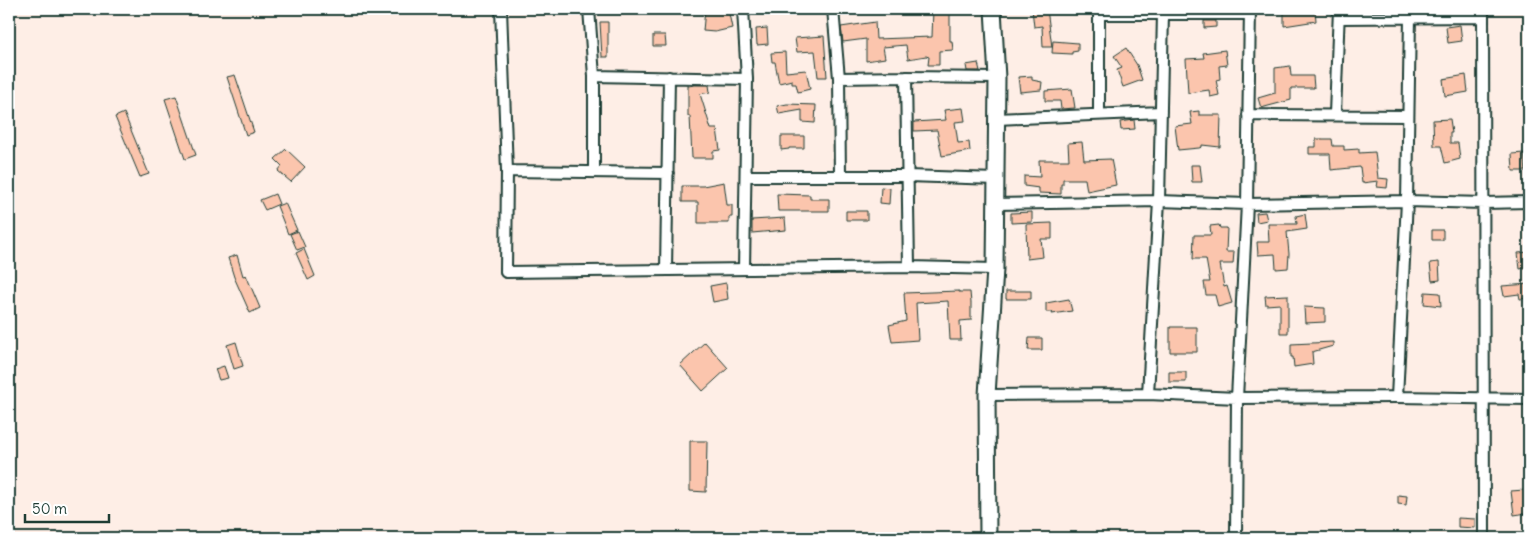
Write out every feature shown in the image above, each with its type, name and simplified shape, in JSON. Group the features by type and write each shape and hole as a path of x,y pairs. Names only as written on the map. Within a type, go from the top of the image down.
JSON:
{"street":[{"path":"501,9 507,171 506,272 909,267 995,269"},
{"path":"589,9 594,76 594,172"},
{"path":"743,9 747,79 744,269"},
{"path":"833,9 839,78 840,176"},
{"path":"988,538 988,395 995,269 997,78 992,9"},
{"path":"1098,114 1099,11 1163,13 1250,12 1246,204 1237,398 1236,538"},
{"path":"1148,394 1159,201 1163,13"},
{"path":"1335,114 1339,13 1410,16 1483,13 1484,538"},
{"path":"1397,397 1407,201 1410,16"},
{"path":"594,76 747,79"},
{"path":"666,270 669,77"},
{"path":"906,77 909,267"},
{"path":"839,78 997,78"},
{"path":"996,119 1161,112"},
{"path":"1248,114 1408,116"},
{"path":"507,171 668,173"},
{"path":"746,176 908,176 996,179"},
{"path":"996,204 1159,201 1246,204 1407,201 1529,202"},
{"path":"988,395 1148,394 1237,398 1529,398"}],"building":[{"path":"705,9 728,9 732,28 715,32 703,31"},
{"path":"933,9 950,9 950,41 952,41 953,50 939,51 939,65 928,65 929,57 926,56 908,59 906,45 883,47 885,58 866,61 866,39 843,42 841,27 875,22 876,39 932,37"},
{"path":"1032,9 1047,9 1052,47 1043,47 1042,26 1034,27"},
{"path":"1284,9 1315,9 1316,21 1284,26"},
{"path":"1204,21 1216,21 1216,27 1204,28"},
{"path":"600,22 608,22 608,57 602,57"},
{"path":"1460,25 1462,41 1448,43 1446,27"},
{"path":"767,28 768,44 757,45 756,29"},
{"path":"653,35 665,35 666,46 653,46"},
{"path":"824,36 827,77 818,77 815,51 797,52 795,38"},
{"path":"1053,41 1078,43 1078,51 1072,52 1072,54 1052,53"},
{"path":"1126,48 1137,65 1142,80 1123,87 1117,70 1122,68 1114,56"},
{"path":"1225,50 1227,65 1219,66 1220,79 1216,80 1219,95 1210,97 1209,90 1188,93 1186,59 1204,58 1203,53"},
{"path":"785,52 786,72 806,70 810,89 798,92 796,84 792,84 792,80 779,83 775,62 772,62 771,53"},
{"path":"978,63 980,71 967,71 966,65"},
{"path":"1290,66 1291,76 1313,76 1314,88 1291,88 1291,100 1261,108 1258,98 1275,93 1275,68"},
{"path":"235,75 254,132 246,135 227,77"},
{"path":"1466,75 1468,92 1445,96 1443,79"},
{"path":"1032,76 1032,80 1042,82 1041,90 1020,92 1018,77"},
{"path":"709,85 710,92 700,94 711,129 717,129 720,150 713,151 713,158 692,158 690,116 688,116 688,86"},
{"path":"1072,89 1075,108 1061,109 1060,101 1045,101 1045,91"},
{"path":"176,96 196,155 185,159 165,99"},
{"path":"787,104 816,105 815,123 802,122 802,110 779,114 777,106"},
{"path":"963,108 965,121 955,122 958,143 969,142 970,151 942,156 937,130 914,131 914,122 946,120 944,110"},
{"path":"1199,111 1199,115 1221,115 1220,147 1202,145 1199,148 1178,150 1175,126 1192,124 1190,112"},
{"path":"124,113 149,174 140,177 115,117"},
{"path":"1450,119 1452,133 1450,133 1450,143 1458,143 1460,159 1445,163 1441,146 1434,146 1433,120"},
{"path":"1134,120 1135,129 1121,130 1120,122"},
{"path":"781,136 804,136 804,148 781,150"},
{"path":"1316,139 1332,139 1333,146 1344,146 1344,150 1359,149 1359,153 1375,152 1378,178 1388,179 1387,188 1377,187 1378,181 1362,183 1360,167 1331,170 1330,154 1309,154 1309,147 1316,147"},
{"path":"1082,142 1084,160 1111,159 1116,185 1087,191 1085,179 1063,179 1061,194 1039,193 1039,188 1024,186 1024,176 1040,177 1039,160 1069,160 1068,143"},
{"path":"286,149 305,167 291,182 278,171 282,166 275,159"},
{"path":"1524,153 1526,171 1513,171 1512,154"},
{"path":"1191,165 1200,165 1202,182 1192,182"},
{"path":"724,182 727,205 732,205 732,217 729,217 729,223 698,223 698,202 682,202 682,186 703,186"},
{"path":"881,187 890,188 889,204 880,203"},
{"path":"275,194 279,204 265,210 260,200"},
{"path":"777,194 810,195 810,199 829,199 829,211 778,211"},
{"path":"285,203 297,230 288,234 277,206"},
{"path":"846,211 867,211 867,220 846,220"},
{"path":"1032,212 1032,222 1011,223 1011,213"},
{"path":"1265,212 1267,220 1257,222 1256,213"},
{"path":"1305,214 1307,229 1287,232 1288,268 1276,269 1275,254 1258,255 1257,242 1269,242 1268,224 1297,224 1296,216"},
{"path":"785,218 786,230 752,233 752,220"},
{"path":"1052,223 1052,239 1041,239 1043,257 1027,259 1026,224"},
{"path":"1219,225 1220,228 1227,228 1226,252 1234,252 1233,264 1220,264 1224,287 1227,286 1232,303 1218,307 1215,295 1206,295 1204,282 1210,282 1206,259 1193,259 1194,235 1211,235 1210,226"},
{"path":"1432,230 1443,230 1443,240 1432,240"},
{"path":"298,231 305,247 297,250 290,234"},
{"path":"304,249 315,276 308,280 296,253"},
{"path":"1529,252 1529,267 1520,269 1518,253"},
{"path":"237,255 243,276 246,275 260,308 250,313 228,258"},
{"path":"1439,262 1440,280 1432,281 1430,263"},
{"path":"726,283 728,299 713,302 710,286"},
{"path":"1529,284 1529,298 1520,299 1519,294 1504,296 1502,286"},
{"path":"1006,291 1031,291 1031,299 1006,299"},
{"path":"970,292 971,303 971,320 960,321 961,340 950,340 948,301 916,303 918,340 892,342 889,325 906,321 904,293"},
{"path":"1425,292 1440,293 1441,306 1424,304"},
{"path":"1288,295 1288,333 1280,333 1280,304 1266,305 1265,296"},
{"path":"1069,299 1072,311 1052,314 1053,312 1046,312 1046,303"},
{"path":"1304,307 1325,308 1325,322 1305,323"},
{"path":"1170,327 1197,327 1197,352 1170,352"},
{"path":"1029,338 1042,338 1042,350 1028,350"},
{"path":"236,342 243,366 234,369 227,345"},
{"path":"705,342 728,368 703,391 680,365"},
{"path":"1333,342 1333,346 1312,352 1313,364 1294,367 1293,357 1291,357 1291,344"},
{"path":"224,366 228,378 219,380 215,369"},
{"path":"1169,372 1186,372 1186,382 1169,382"},
{"path":"690,441 707,441 706,492 690,491"},
{"path":"1524,490 1527,513 1514,515 1511,491"},
{"path":"1398,495 1407,496 1406,505 1398,504"},
{"path":"1458,518 1475,519 1475,528 1458,527"}]}
